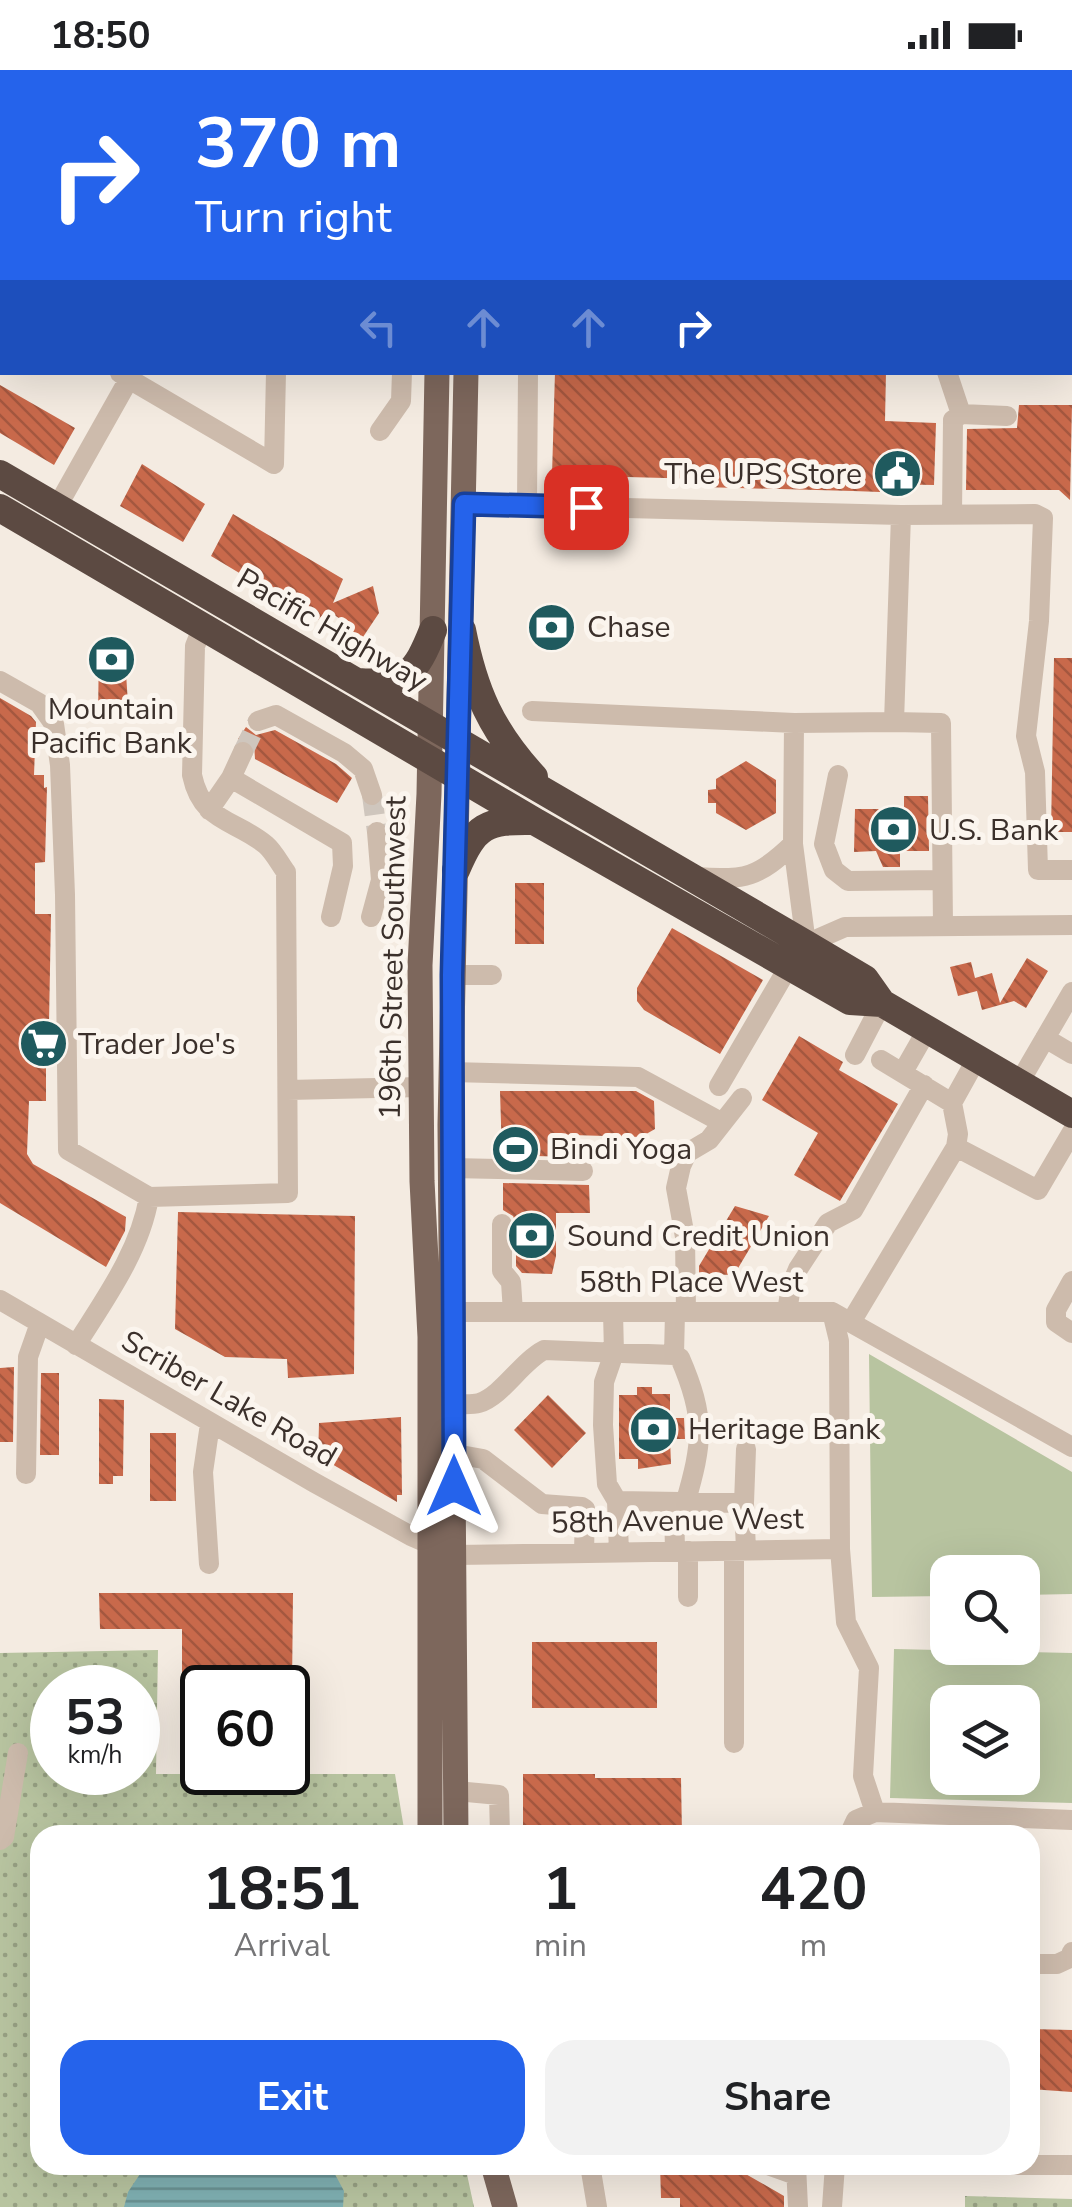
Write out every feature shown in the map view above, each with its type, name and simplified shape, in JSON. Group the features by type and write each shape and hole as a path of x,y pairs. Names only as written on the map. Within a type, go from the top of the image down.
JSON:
{"highway":[{"name":"Pacific Highway","path":"0,474 689,876 797,955"},
{"name":"Pacific Highway","path":"0,508 534,821 797,955 865,979 882,1003 1071,1116"},
{"path":"356,682 391,682 410,673 419,663 433,630"},
{"path":"462,630 472,678 492,724 556,800"},
{"path":"456,870 483,826 534,821"}],"main road":[{"name":"196th Street Southwest","path":"430,1825 427,1277 420,965 430,758 437,375"},
{"name":"196th Street Southwest","path":"456,1825 450,1125 466,375"},
{"path":"436,444 451,462 456,499 464,504"},
{"path":"421,1088 435,1094 450,1125"},
{"path":"427,1277 435,1280 445,1309 454,1312"},
{"path":"497,2175 505,2207"}],"street":[{"path":"57,507 124,376 274,464 276,375"},
{"path":"380,431 401,401 402,375"},
{"path":"527,506 528,375"},
{"path":"949,375 961,414"},
{"path":"952,515 953,420 961,414 1007,416"},
{"path":"464,504 901,515 1035,514 1043,518 1039,624 1026,736 1035,772 1038,870 1072,870"},
{"path":"894,722 901,515"},
{"path":"0,682 39,703 55,731 65,895 68,1150 149,1197 288,1193 286,872 266,846 209,810 196,796 192,775 195,646 204,626"},
{"path":"532,711 794,723 941,722 943,926"},
{"path":"258,721 276,715 344,753 364,768 372,795"},
{"path":"794,723 797,955"},
{"path":"209,810 244,752"},
{"path":"838,774 824,844 834,870 848,881 942,880"},
{"path":"231,778 342,843 343,866 331,917"},
{"path":"371,917 381,880 376,832"},
{"path":"689,876 732,880 753,876 794,844"},
{"path":"719,1086 797,955 845,926 1072,925"},
{"path":"452,975 492,975"},
{"path":"1020,1083 1072,992"},
{"path":"855,1056 882,1003"},
{"path":"903,1072 928,1030"},
{"path":"1046,1038 1072,1054"},
{"path":"875,1812 863,1776 869,1668 846,1622 840,1549 842,1317 956,1147 958,1134 952,1103 977,1058"},
{"path":"881,1060 952,1103"},
{"path":"451,1072 638,1077 721,1122"},
{"path":"787,1312 798,1269 828,1223 853,1210 924,1085"},
{"path":"288,1090 421,1088"},
{"path":"674,1354 686,1237 676,1188 687,1153 709,1140 742,1098"},
{"path":"956,1147 1038,1190 1071,1116"},
{"path":"451,1168 583,1171"},
{"path":"76,1345 128,1260 145,1221 149,1197"},
{"path":"502,1224 502,1271 511,1282 513,1312"},
{"path":"1072,1281 1056,1310 1056,1322 1072,1333"},
{"name":"Scriber Lake Road","path":"0,1300 210,1424 430,1545"},
{"name":"58th Place West","path":"454,1312 787,1312 842,1317 1072,1447"},
{"path":"544,1312 544,1350"},
{"path":"613,1312 614,1353 604,1382 604,1425 607,1484 617,1501 619,1552"},
{"path":"26,1474 28,1357 40,1323"},
{"path":"454,1404 479,1403 491,1396 544,1350 674,1354 680,1358 696,1396 700,1443 680,1504 688,1597"},
{"path":"209,1564 203,1472 210,1424"},
{"path":"734,1742 746,1449"},
{"path":"454,1454 482,1459 542,1504 582,1506 584,1553"},
{"path":"617,1501 744,1504"},
{"path":"430,1545 455,1554"},
{"name":"58th Avenue West","path":"455,1554 840,1549"},
{"path":"0,1840 4,1837 18,1753"},
{"path":"456,1791 499,1795 500,1825"},
{"path":"854,1825 856,1820 875,1812 934,1825"},
{"path":"961,1825 1072,1820"},
{"path":"1040,1964 1058,1964 1070,1958 1072,1952"},
{"path":"1040,2165 1072,2165"},
{"path":"592,2175 598,2207"},
{"path":"796,2175 798,2207"},
{"path":"832,2207 834,2175"}],"green space":[{"path":"869,1354 1072,1472 1072,1594 1040,1595 1040,1555 930,1555 930,1596 872,1597"},
{"path":"894,1649 930,1650 930,1665 1040,1665 1040,1652 1072,1653 1072,1803 890,1798"},
{"path":"158,1650 158,1665 30,1665 30,1795 160,1795 160,1774 180,1774 180,1795 310,1795 310,1774 395,1774 403,1825 30,1825 30,2175 467,2175 474,2207 0,2207 0,1653"},
{"path":"965,2196 1072,2199 1072,2207 965,2207"}],"water":[{"path":"139,2175 335,2175 344,2191 343,2207 124,2207"}],"building":[{"path":"555,375 886,375 885,421 936,423 934,485 880,484 880,492 702,487 702,479 552,475"},
{"path":"0,385 75,428 54,465 0,433"},
{"path":"1019,405 1072,405 1070,500 1059,490 966,490 967,429 1017,428"},
{"path":"142,464 205,504 183,542 120,506"},
{"path":"233,514 343,579 333,603 373,586 379,613 361,640 348,629 349,625 327,610 318,620 211,556"},
{"path":"99,642 124,642 128,704 140,705 140,720 98,719"},
{"path":"1054,658 1072,658 1072,832 1051,832"},
{"path":"0,698 36,722 34,775 44,775 44,788 47,787 45,862 35,863 35,914 51,914 49,1024 53,1024 53,1065 46,1065 46,1101 29,1101 27,1154 33,1164 126,1217 125,1231 106,1267 0,1203"},
{"path":"246,727 256,735 275,730 336,764 352,778 337,803 255,759 254,743 238,739"},
{"path":"746,761 776,780 776,813 746,830 716,813 716,803 708,803 708,790 716,789 716,779"},
{"name":"U.S. Bank","path":"904,796 928,796 929,851 900,851 900,867 883,867 876,851 854,852 855,809 904,809"},
{"path":"515,883 544,883 544,944 515,944"},
{"path":"672,928 763,980 720,1054 644,1010 637,1001 637,988"},
{"path":"1027,958 1048,971 1026,1008 1014,1001 982,1010 977,991 958,996 950,967 971,962 975,978 992,973 1000,1003"},
{"path":"799,1036 843,1062 839,1070 898,1104 840,1201 794,1175 818,1133 762,1100"},
{"path":"500,1091 636,1091 654,1101 655,1129 641,1137 571,1135 572,1157 502,1155"},
{"path":"503,1183 589,1185 590,1213 556,1213 552,1274 522,1273 516,1266 516,1223 503,1210"},
{"path":"735,1206 769,1216 734,1275 699,1274 699,1266"},
{"path":"178,1212 355,1216 354,1374 288,1378 287,1359 225,1357 175,1329"},
{"path":"14,1367 13,1442 0,1442 0,1368"},
{"path":"41,1373 59,1373 59,1455 40,1455"},
{"name":"Heritage Bank","path":"637,1387 652,1387 652,1394 670,1394 670,1418 684,1418 685,1439 670,1439 671,1464 638,1469 638,1459 619,1459 619,1395 637,1395"},
{"path":"548,1395 586,1433 552,1468 514,1430"},
{"path":"99,1399 124,1400 123,1476 113,1476 113,1484 99,1484"},
{"path":"401,1417 402,1495 397,1495 397,1502 325,1460 318,1461 319,1423"},
{"path":"150,1433 176,1433 176,1501 150,1501"},
{"path":"99,1593 293,1593 292,1665 182,1665 182,1629 100,1629"},
{"path":"532,1642 657,1642 657,1708 532,1708"},
{"path":"523,1774 681,1778 682,1825 523,1825"},
{"path":"1040,2029 1072,2030 1072,2092 1040,2090"},
{"path":"660,2175 747,2175 784,2196 784,2207 680,2207 680,2198 661,2198"}],"tunnel":[{"path":"243,752 258,721"},
{"path":"372,795 377,832"}],"place":[{"name":"The UPS Store","path":"897,474"},
{"name":"Chase","path":"552,627"},
{"name":"Mountain Pacific Bank","path":"111,660"},
{"name":"U.S. Bank","path":"894,830"},
{"name":"Trader Joe's","path":"43,1044"},
{"name":"Bindi Yoga","path":"515,1149"},
{"name":"Sound Credit Union","path":"532,1236"},
{"name":"Heritage Bank","path":"653,1429"}],"route":[{"path":"454,1486 450,1125 464,504 586,507"}]}
